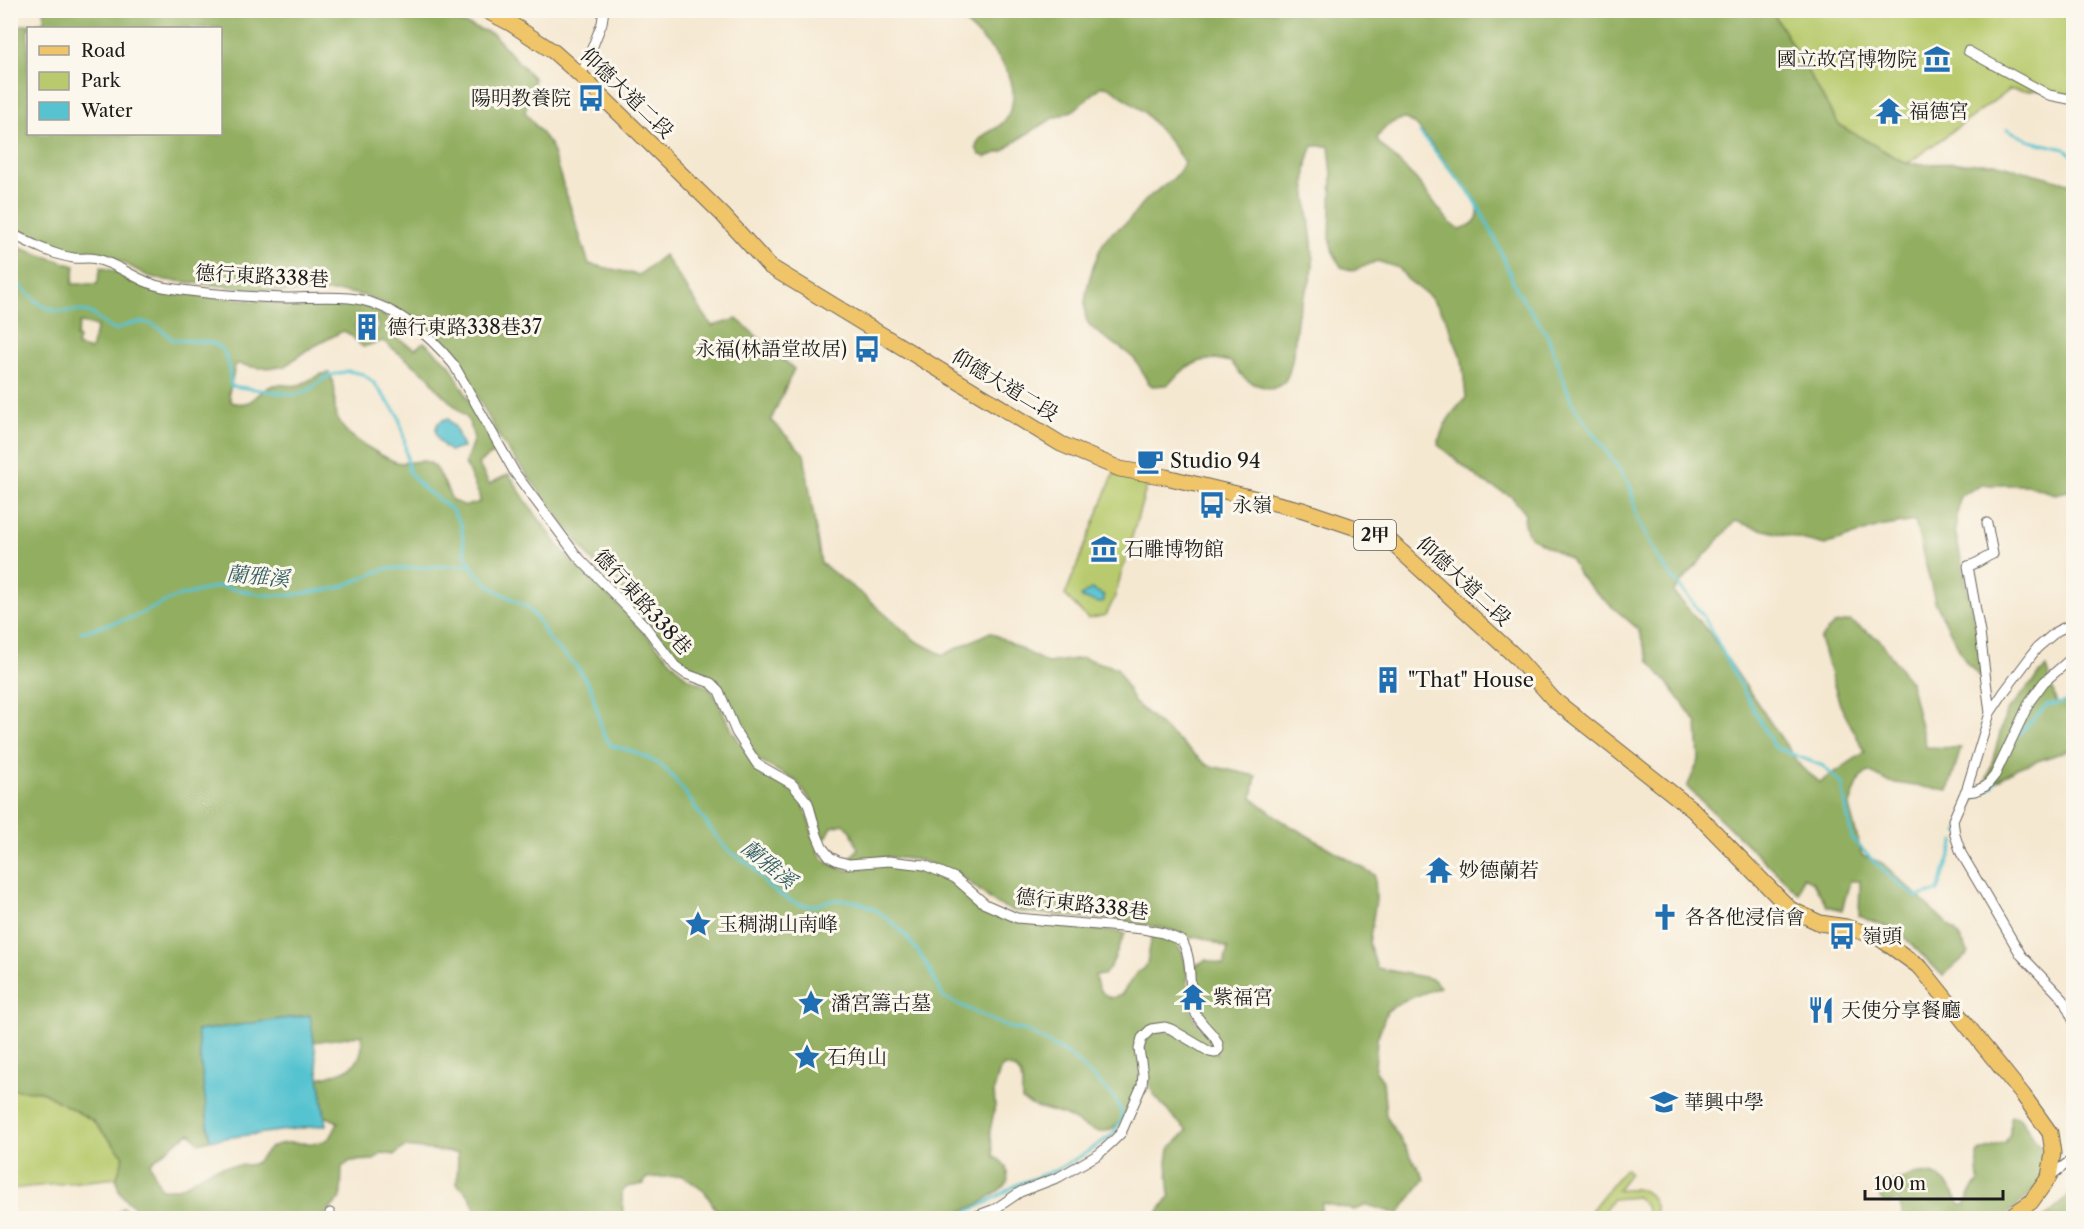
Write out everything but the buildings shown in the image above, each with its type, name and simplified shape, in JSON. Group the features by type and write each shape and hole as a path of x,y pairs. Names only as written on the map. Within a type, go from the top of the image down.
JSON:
{"main road":[{"name":"仰德大道二段","path":"484,10 510,23 554,52 581,76 723,215 769,266 1061,444 1120,469 1166,477 1303,510 1391,542 1517,658 1554,700 1693,810 1790,909 1820,923 1846,927 1878,937 1921,968 2046,1127 2053,1146 2049,1178"},
{"name":"2甲","path":"2008,1218 2031,1202 2049,1178"}],"street":[{"path":"581,76 602,22 604,10"},
{"path":"1968,51 2049,95 2073,100"},
{"name":"德行東路338巷","path":"10,233 44,249 72,258 96,259 160,287 259,297 351,298 367,302 402,319 424,334 454,365 515,473 578,556 645,626 675,666 686,674 711,683 718,692 736,732 757,764 792,784 808,803 817,836 830,857 849,864 889,861 924,865 955,878 986,904 1017,918 1143,929 1163,933 1182,941 1189,956 1195,1010 1201,1023 1216,1039 1219,1049 1215,1053 1210,1052 1178,1032 1165,1027 1151,1029 1140,1043 1142,1085 1121,1132 1099,1154 1059,1177 1020,1192 995,1209 971,1218"},
{"path":"1987,523 1992,554 1978,564 1968,566 1982,644 1990,713"},
{"path":"2073,622 2057,631 2037,648 1990,713 1965,792 1953,820 1960,853 2020,955 2063,999 2073,1022"},
{"path":"1965,792 1986,786 1995,775 2030,701 2044,682 2073,656"},
{"path":"2049,1178 2073,1158"}],"green space":[{"path":"44,10 427,10 493,34 534,79 525,112 550,144 589,264 639,275 664,255 712,326 737,319 794,369 771,420 804,454 821,563 863,595 916,641 943,655 990,632 1047,663 1083,658 1117,668 1134,702 1207,765 1256,776 1252,798 1284,822 1375,875 1376,900 1369,944 1377,968 1433,979 1440,987 1403,1001 1387,1011 1377,1039 1375,1070 1383,1081 1386,1116 1425,1179 1398,1214 1367,1205 1354,1210 1322,1203 1320,1218 1154,1218 1170,1196 1167,1162 1169,1149 1187,1131 1162,1105 1151,1089 1145,1069 1144,1045 1153,1033 1168,1031 1217,1054 1197,1000 1194,966 1206,960 1224,965 1228,948 1201,937 1191,938 1175,931 1132,922 1013,911 995,903 964,878 920,860 888,857 852,861 850,859 858,849 851,831 844,824 832,827 826,838 823,838 813,804 796,781 759,761 714,682 683,664 596,566 502,442 457,359 440,342 397,310 369,297 345,292 280,292 165,280 148,276 114,258 70,251 11,226 10,27 44,22"},
{"path":"951,11 1772,11 1839,125 1907,164 1994,163 2073,184 2073,490 2055,494 2027,485 1982,485 1960,496 1955,531 1977,634 1983,680 1966,662 1935,602 1915,521 1879,527 1825,545 1735,521 1673,592 1708,631 1801,767 1820,782 1865,752 1840,705 1820,639 1834,624 1850,621 1879,639 1910,682 1926,747 1961,748 1948,791 1889,782 1869,772 1861,776 1849,807 1862,855 1882,863 1956,932 1969,953 1943,976 1898,931 1859,916 1860,881 1850,881 1842,910 1827,906 1813,882 1803,877 1799,894 1687,787 1699,760 1697,723 1649,661 1638,629 1594,591 1579,575 1570,559 1530,537 1524,524 1525,513 1511,496 1483,482 1438,445 1448,419 1466,398 1462,360 1444,315 1429,296 1407,279 1399,268 1377,261 1353,271 1341,267 1332,250 1330,237 1332,174 1329,146 1313,146 1308,160 1306,190 1313,266 1311,279 1298,314 1292,360 1284,382 1272,389 1253,384 1243,377 1231,362 1216,359 1201,361 1187,367 1167,385 1152,386 1130,355 1091,327 1085,315 1085,304 1094,264 1104,242 1109,235 1126,223 1149,197 1174,178 1184,162 1144,112 1109,87 1101,87 1074,110 1052,119 1003,151 986,157 980,155 976,148 978,142 1005,120 1012,104 1013,88 1008,73 988,45","holes":["1406,119 1417,126 1476,201 1478,216 1474,223 1460,229 1450,223 1416,179 1378,142 1377,139 1382,131 1397,121"]},
{"name":"國立故宮博物院","path":"1772,11 2073,11 2073,95 2009,90 1907,164 1838,125"},
{"path":"11,245 75,266 72,284 97,284 101,267 159,291 279,303 350,302 378,311 389,320 391,335 415,349 424,342 450,365 497,452 478,463 489,484 509,474 558,545 579,569 618,605 686,677 708,687 756,767 769,777 788,785 804,805 823,859 836,867 848,870 876,865 909,865 924,869 959,884 977,904 991,914 1012,922 1125,934 1108,970 1104,975 1095,975 1099,989 1111,998 1121,995 1137,972 1144,969 1152,936 1167,939 1177,945 1183,955 1190,1006 1194,1018 1198,1026 1216,1043 1215,1050 1168,1024 1156,1025 1142,1033 1141,1071 1136,1094 1120,1122 1105,1131 1091,1130 1066,1116 1026,1103 1022,1100 1020,1074 1004,1066 1000,1070 994,1090 995,1106 990,1131 994,1157 1006,1166 1008,1180 1005,1186 978,1205 943,1218 781,1218 716,1210 705,1192 683,1176 646,1178 644,1184 627,1187 622,1191 623,1218 478,1218 470,1196 457,1184 458,1153 404,1147 395,1155 382,1153 374,1160 351,1161 342,1167 341,1197 324,1218 152,1218 128,1202 120,1192 117,1178 124,1156 92,1120 40,1091 11,1090","holes":["373,315 379,328 359,339 354,326","80,323 97,326 91,350 77,346 79,338 76,337","343,331 363,347 383,341 429,377 437,389 468,419 474,438 465,463 480,502 466,506 453,501 436,468 431,464 422,461 396,462 384,457 348,433 337,417 333,381 329,373 321,374 298,385 280,384 268,387 246,403 231,402 229,393 235,366 238,364 258,368 284,367 307,350","309,1015 314,1042 362,1035 362,1046 357,1061 345,1070 319,1078 325,1116 338,1122 332,1135 315,1143 277,1145 270,1148 253,1164 216,1168 178,1188 161,1189 150,1163 190,1133 199,1143 210,1140 197,1031"]},
{"path":"1114,473 1147,485 1114,599 1106,615 1088,619 1065,595"},
{"path":"2046,667 2057,704 2073,699 2073,749 2017,768 1982,791 2006,712"},
{"path":"10,1090 40,1091 92,1120 124,1156 117,1178 11,1189"},
{"path":"2010,1117 2019,1117 2043,1151 2045,1159 2042,1184 2003,1218 1904,1218 1899,1202 1885,1203 1880,1198 1880,1193 1886,1184 1910,1176 1929,1174 1938,1176 1945,1182 1960,1205 1965,1205 1979,1181 1977,1155 1979,1152 2005,1143 2010,1133"},
{"path":"1625,1168 1630,1173 1617,1190 1634,1189 1646,1192 1654,1202 1657,1218 1648,1218 1646,1206 1637,1197 1613,1199 1598,1218 1585,1218"},
{"path":"2073,1191 2073,1218 2043,1218 2050,1214"},
{"path":"123,1207 138,1218 112,1218"}],"water":[{"path":"448,419 455,427 463,448 450,451 438,439 436,427"},
{"path":"1091,589 1104,595 1104,601 1099,603 1082,598 1081,596"},
{"path":"310,1015 326,1125 210,1140 197,1031"}],"waterway":[{"path":"2007,129 2030,141 2065,149 2074,157"},
{"path":"1420,133 1473,197 1495,238 1517,291 1547,334 1572,403 1630,485 1637,517 1659,560 1704,617 1774,747 1823,766 1842,784 1852,839 1888,875 1916,897 1938,891 1955,841"},
{"name":"蘭雅溪","path":"10,275 32,298 51,309 88,312 115,330 140,322 153,324 173,340 200,341 217,345 227,358 231,386 296,395 309,390 328,376 348,371 363,374 373,382 398,415 409,472 422,487 452,510 461,525 465,554 476,573 494,589 528,608 549,640 577,667 591,688 604,736 612,746 640,755 666,770 727,849 749,864 765,884 793,902 806,906 834,900 853,901 871,908 887,918 915,947 943,997 1007,1027 1027,1031 1071,1056 1113,1096 1121,1110 1122,1120 1112,1135 1056,1170 1018,1184 960,1215"},
{"name":"蘭雅溪","path":"81,632 134,617 173,598 219,586 264,595 292,595 338,588 385,569 471,565"},
{"path":"2018,735 2047,705 2074,701"},
{"path":"1958,832 1969,803 1993,786 1995,781"}],"place":[{"name":"國立故宮博物院","path":"1937,59"},
{"name":"陽明教養院","path":"591,98"},
{"name":"福德宮","path":"1889,111"},
{"name":"德行東路338巷37","path":"367,327"},
{"name":"永福(林語堂故居)","path":"867,349"},
{"name":"Studio 94","path":"1150,461"},
{"name":"永嶺","path":"1212,505"},
{"name":"石雕博物館","path":"1104,549"},
{"name":"\"That\" House","path":"1388,680"},
{"name":"妙德蘭若","path":"1439,870"},
{"name":"各各他浸信會","path":"1665,917"},
{"name":"玉稠湖山南峰","path":"698,924"},
{"name":"嶺頭","path":"1842,936"},
{"name":"紫福宮","path":"1193,997"},
{"name":"潘宮籌古墓","path":"811,1003"},
{"name":"天使分享餐廳","path":"1821,1010"},
{"name":"石角山","path":"807,1057"},
{"name":"華興中學","path":"1664,1102"}]}
